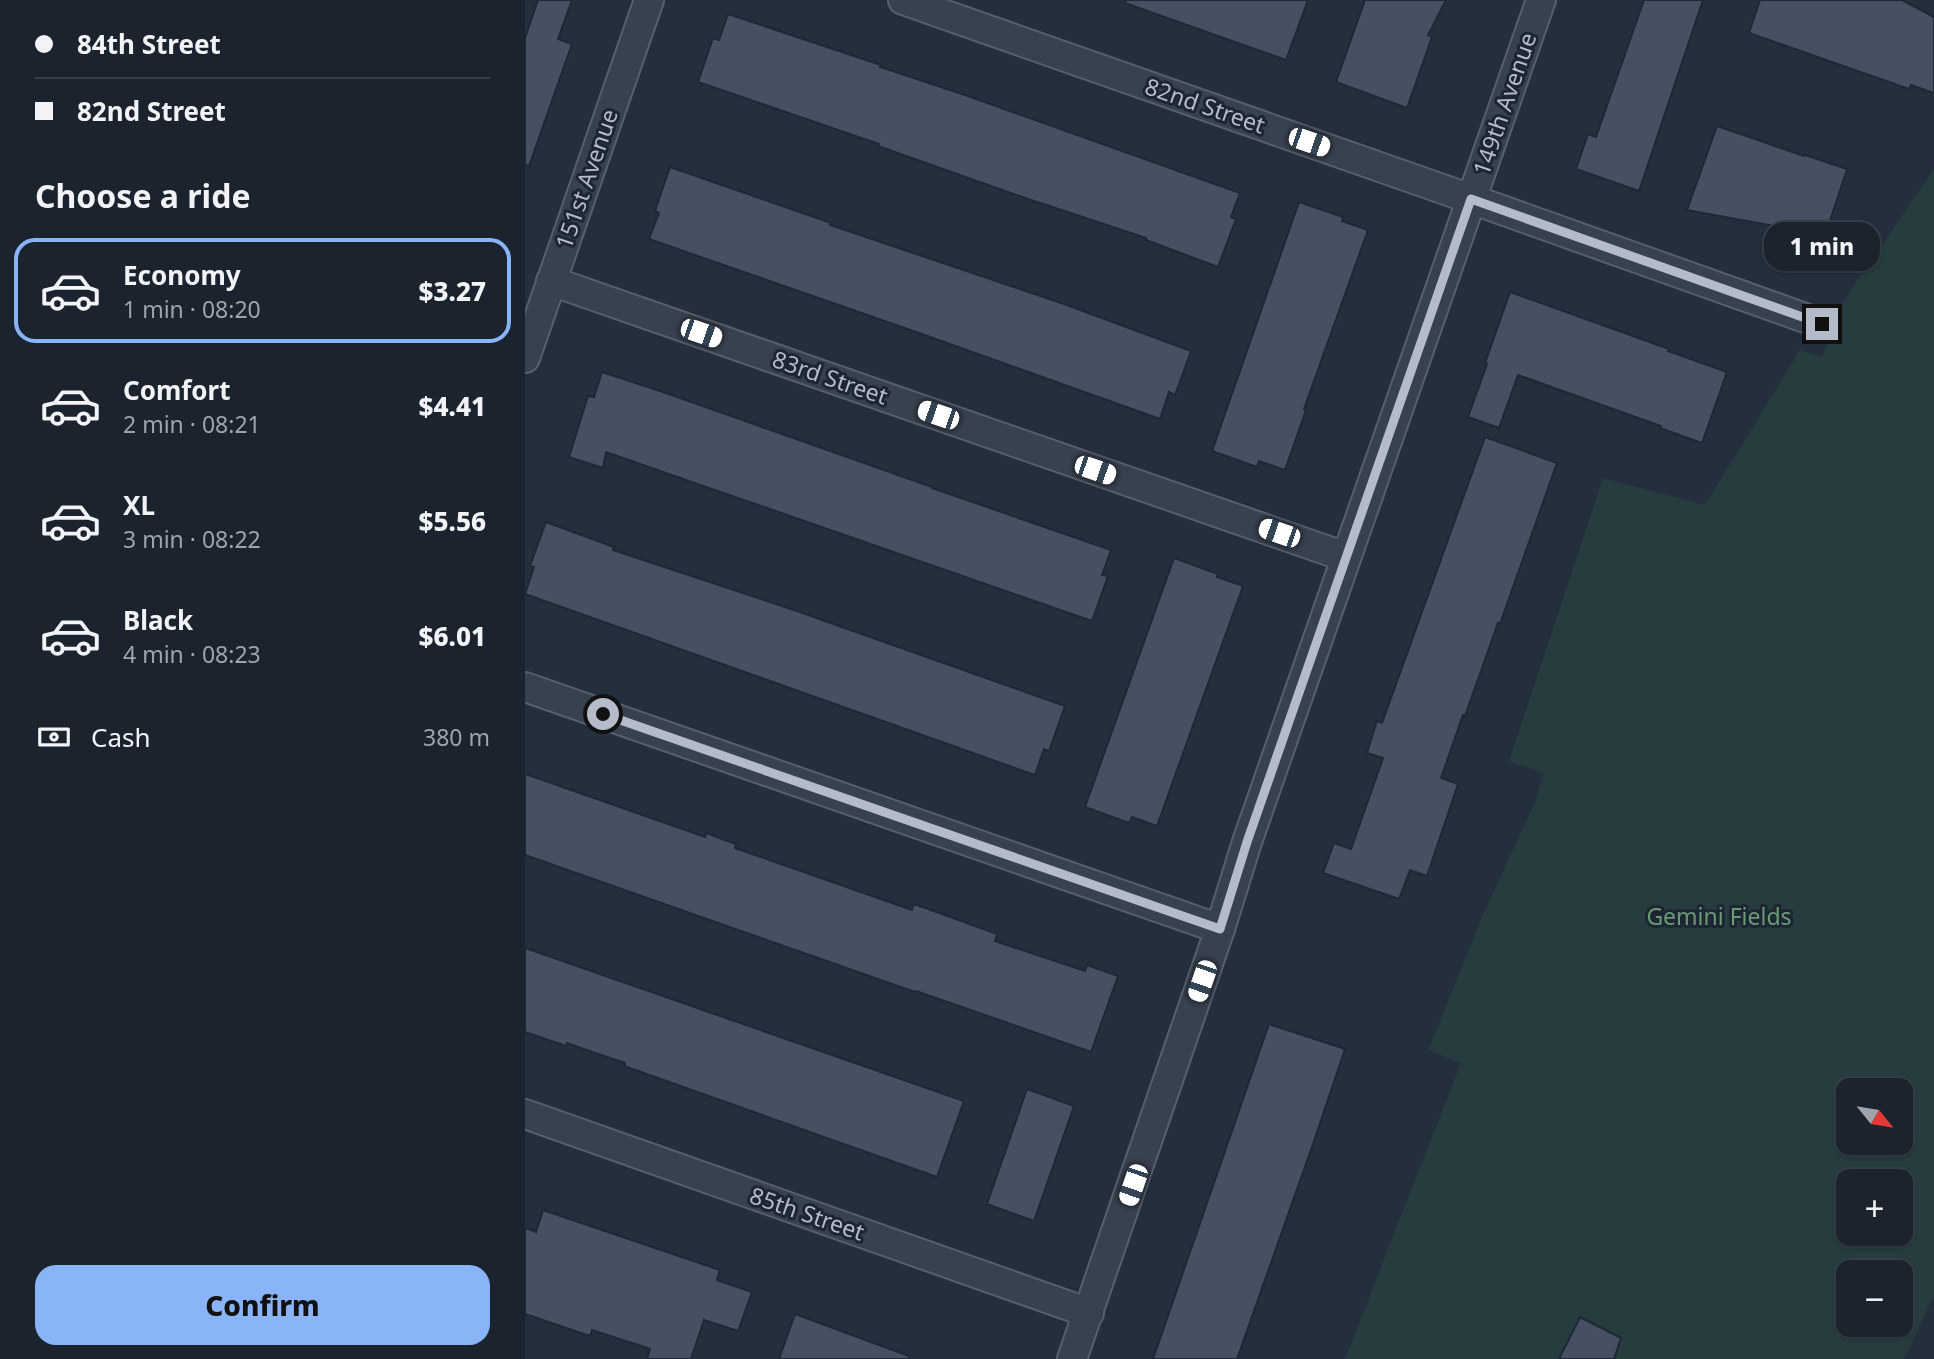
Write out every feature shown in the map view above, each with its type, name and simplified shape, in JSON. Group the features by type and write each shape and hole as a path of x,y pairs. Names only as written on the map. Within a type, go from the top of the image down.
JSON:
{"street":[{"name":"151st Avenue","path":"525,359 649,0"},
{"name":"82nd Street","path":"904,0 1822,324"},
{"name":"149th Avenue","path":"1072,1359 1220,929 1247,842 1541,0"},
{"name":"83rd Street","path":"551,281 1346,557"},
{"path":"525,687 1220,929"},
{"name":"85th Street","path":"525,1114 1089,1313"}],"green space":[{"name":"Gemini Fields","path":"1934,169 1934,1295 1904,1359 1345,1359 1461,1063 1428,1050 1486,908 1536,800 1543,773 1509,761 1603,478 1705,505 1800,350 1822,357 1843,302"}],"building":[{"path":"538,0 572,0 558,39 572,44 529,166 525,165 525,38"},
{"path":"1126,0 1308,0 1286,60 1125,3"},
{"path":"1365,0 1446,0 1428,35 1432,37 1407,108 1336,82"},
{"path":"1644,0 1703,0 1639,191 1576,169 1588,134 1596,137"},
{"path":"1760,0 1902,0 1934,17 1934,93 1911,85 1909,89 1749,33"},
{"path":"728,14 881,65 880,67 1240,193 1231,217 1236,219 1218,267 1146,238 698,82 713,38 719,40"},
{"path":"1717,126 1847,169 1823,242 1774,226 1687,210"},
{"path":"670,167 1191,351 1175,395 1169,392 1160,419 649,239 659,213 655,211"},
{"path":"1299,202 1343,217 1342,221 1368,230 1285,470 1259,461 1257,467 1212,451"},
{"path":"1510,292 1727,372 1702,443 1518,375 1499,428 1468,417"},
{"path":"602,372 1111,550 1102,575 1108,576 1092,621 606,452 603,468 569,457 588,396 594,397"},
{"path":"1485,437 1557,463 1500,624 1498,623 1441,778 1458,784 1427,876 1410,870 1399,899 1323,873 1334,843 1351,849 1383,758 1367,753 1377,721 1382,723"},
{"path":"546,522 614,547 613,550 794,610 1065,706 1049,751 1044,749 1035,775 525,594 534,567 530,566"},
{"path":"1174,558 1243,586 1157,826 1132,817 1129,823 1085,807"},
{"path":"525,774 705,837 706,833 736,844 735,848 912,910 914,904 945,915 997,934 995,941 1085,971 1087,965 1118,976 1091,1052 525,855"},
{"path":"525,948 964,1101 937,1177 624,1066 625,1063 525,1032"},
{"path":"1269,1024 1345,1049 1313,1144 1237,1359 1153,1359"},
{"path":"1027,1089 1074,1106 1034,1221 987,1204"},
{"path":"543,1210 720,1270 717,1280 752,1292 738,1331 704,1320 691,1359 647,1359 650,1349 592,1330 590,1336 525,1314 525,1228 536,1232"},
{"path":"795,1314 909,1356 909,1359 779,1359"},
{"path":"1580,1317 1621,1338 1614,1359 1559,1359"}],"route":[{"path":"603,714 1220,929 1247,842 1471,199 1822,324"}]}
